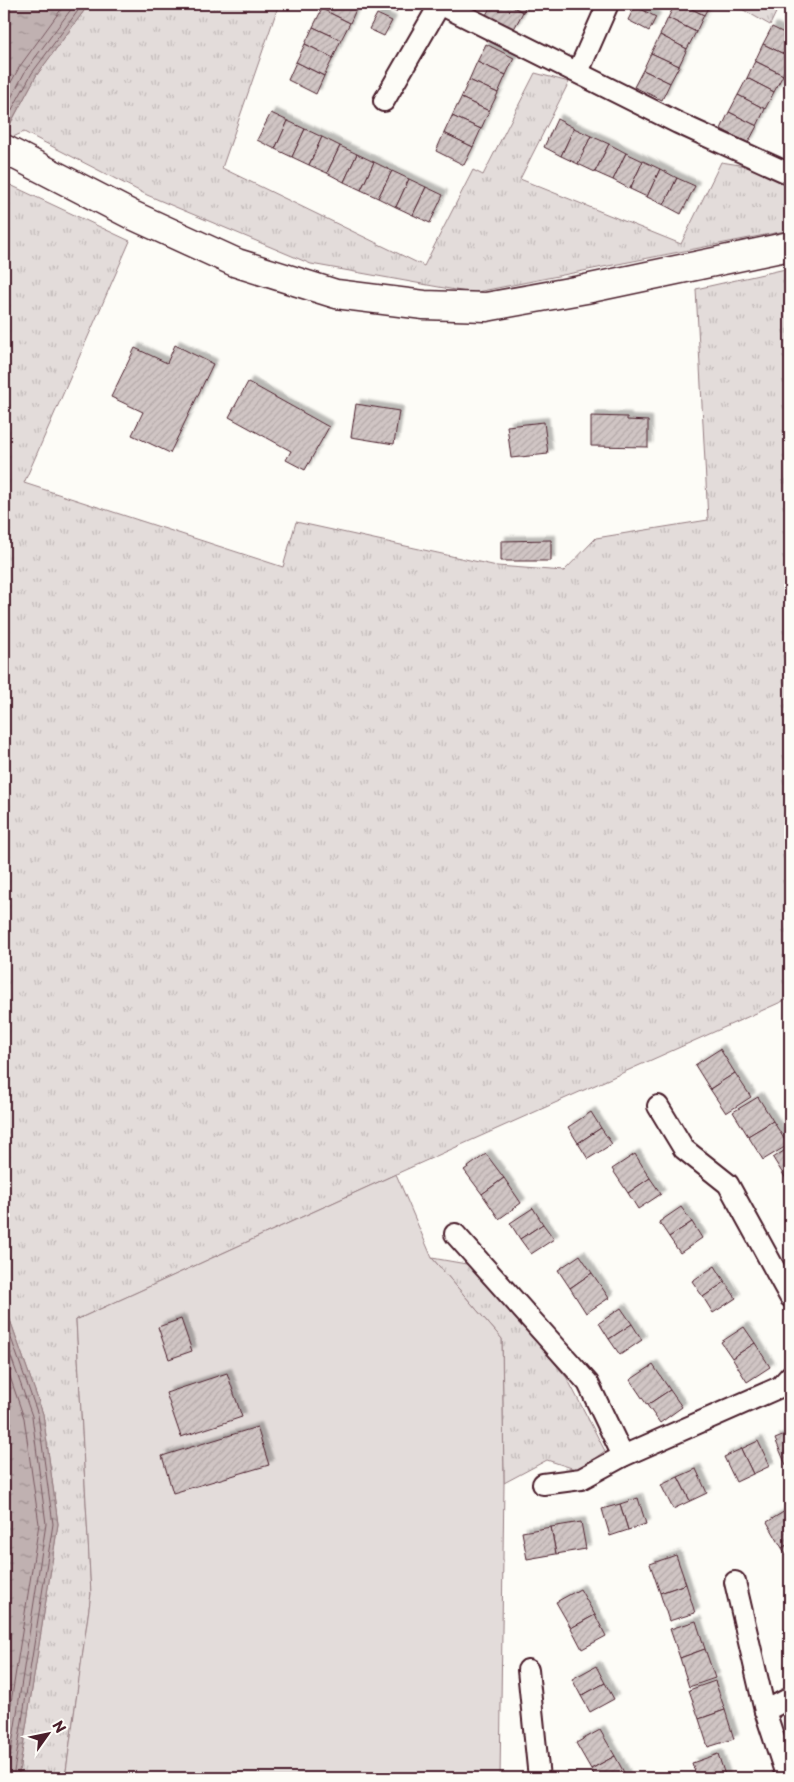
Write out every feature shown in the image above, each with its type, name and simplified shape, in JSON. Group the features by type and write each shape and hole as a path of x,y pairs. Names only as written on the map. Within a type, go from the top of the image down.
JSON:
{"main road":[{"path":"4,149 132,215 237,263 336,294 424,305 486,307 595,287 790,246"}],"street":[{"path":"384,101 440,4 678,123 790,174"},
{"path":"578,72 608,4"},
{"path":"658,1106 684,1149 728,1184 790,1297"},
{"path":"455,1234 588,1383 623,1456"},
{"path":"543,1484 581,1479 623,1456 780,1387 790,1376"},
{"path":"735,1582 765,1711 787,1778"},
{"path":"528,1670 539,1778"},
{"path":"765,1711 790,1698"}],"green space":[{"path":"89,4 279,4 222,168 424,266 473,170 483,175 535,73 569,82 520,179 681,244 721,162 790,173 790,230 472,293 311,264 147,195 24,132 13,137 4,136 36,76"},
{"path":"733,4 780,4 770,25"},
{"path":"4,182 130,241 24,483 283,567 296,522 497,566 564,571 596,538 708,520 696,289 790,268 790,998 396,1174 76,1320 91,1594 65,1778 18,1778 58,1524 43,1414 4,1303"},
{"path":"396,1174 432,1258 502,1339 504,1483 500,1778 65,1778 91,1594 76,1320"},
{"path":"432,1258 472,1265 567,1378 605,1451 578,1470 547,1460 504,1483 502,1339"},
{"path":"790,1715 790,1756 785,1728"}],"water":[{"path":"4,4 89,4 36,76 4,135"},
{"path":"4,1303 43,1414 58,1524 18,1778 4,1778"}],"building":[{"path":"324,4 358,5 350,23 322,9"},
{"path":"379,4 400,4 396,12"},
{"path":"492,4 507,4 523,12 514,29 486,15"},
{"path":"507,4 527,4 523,12"},
{"path":"675,4 682,4 704,15 696,32 668,18"},
{"path":"682,4 710,4 704,15"},
{"path":"635,6 656,17 649,31 628,20"},
{"path":"322,9 350,23 341,40 313,27"},
{"path":"377,14 392,21 384,36 369,29"},
{"path":"668,18 696,32 687,49 660,35"},
{"path":"313,27 341,40 333,58 305,44"},
{"path":"772,27 790,36 790,57 763,44"},
{"path":"660,35 687,49 679,66 651,53"},
{"path":"305,44 333,58 324,76 296,62"},
{"path":"486,44 514,58 506,75 477,62"},
{"path":"763,44 790,57 783,75 755,61"},
{"path":"651,53 679,66 670,83 643,70"},
{"path":"755,61 783,75 774,92 747,78"},
{"path":"296,62 324,76 316,94 288,80"},
{"path":"477,62 506,75 498,93 469,80"},
{"path":"643,70 670,83 662,100 634,87"},
{"path":"747,78 774,92 765,109 738,95"},
{"path":"469,80 498,93 489,111 461,98"},
{"path":"738,95 765,109 757,126 729,112"},
{"path":"461,98 489,111 481,129 452,116"},
{"path":"729,112 757,126 748,143 721,129"},
{"path":"271,113 288,121 275,149 257,140"},
{"path":"452,116 481,129 473,147 444,133"},
{"path":"557,119 574,128 561,156 544,147"},
{"path":"288,121 305,129 292,157 275,149"},
{"path":"574,128 591,136 578,164 561,156"},
{"path":"305,129 322,137 309,165 292,157"},
{"path":"444,133 473,147 464,165 436,151"},
{"path":"591,136 609,144 595,172 578,164"},
{"path":"322,137 340,146 327,173 309,165"},
{"path":"609,144 626,153 613,180 595,172"},
{"path":"340,146 357,154 344,182 327,173"},
{"path":"626,153 643,161 630,189 613,180"},
{"path":"357,154 374,162 361,190 344,182"},
{"path":"643,161 660,169 647,197 630,189"},
{"path":"374,162 392,171 378,198 361,190"},
{"path":"660,169 677,178 664,205 647,197"},
{"path":"392,171 409,179 396,207 378,198"},
{"path":"677,178 695,186 681,214 664,205"},
{"path":"409,179 426,187 413,215 396,207"},
{"path":"426,187 443,195 430,223 413,215"},
{"path":"175,345 213,364 170,453 132,435 143,412 111,397 135,348 167,363"},
{"path":"248,382 329,427 305,470 286,460 291,451 229,417"},
{"path":"356,404 399,411 394,444 351,437"},
{"path":"591,416 627,417 627,420 648,421 648,447 591,446"},
{"path":"544,422 548,454 511,458 507,426"},
{"path":"551,540 551,561 501,561 501,541"},
{"path":"720,1049 735,1073 710,1089 695,1065"},
{"path":"735,1073 751,1097 726,1113 710,1089"},
{"path":"758,1097 773,1121 748,1136 733,1112"},
{"path":"591,1112 601,1128 578,1143 568,1127"},
{"path":"773,1121 788,1145 763,1160 748,1136"},
{"path":"601,1128 612,1144 588,1159 578,1143"},
{"path":"790,1147 790,1181 788,1182 773,1158"},
{"path":"486,1154 504,1178 482,1194 464,1170"},
{"path":"635,1154 650,1178 628,1193 612,1169"},
{"path":"504,1178 521,1203 499,1219 482,1194"},
{"path":"650,1178 661,1194 638,1209 628,1193"},
{"path":"681,1207 692,1222 669,1237 659,1222"},
{"path":"533,1208 543,1224 520,1239 510,1223"},
{"path":"692,1222 702,1238 680,1253 669,1237"},
{"path":"543,1224 554,1239 531,1254 520,1239"},
{"path":"580,1255 592,1273 570,1288 558,1270"},
{"path":"715,1266 725,1282 703,1297 692,1281"},
{"path":"592,1273 609,1298 586,1313 570,1288"},
{"path":"725,1282 736,1298 713,1313 703,1297"},
{"path":"621,1308 632,1324 609,1339 599,1323"},
{"path":"181,1319 192,1351 169,1359 158,1327"},
{"path":"632,1324 642,1340 620,1355 609,1339"},
{"path":"744,1327 755,1343 732,1358 721,1342"},
{"path":"755,1343 770,1367 747,1382 732,1358"},
{"path":"653,1365 670,1390 647,1405 630,1380"},
{"path":"227,1373 242,1417 181,1437 166,1393"},
{"path":"670,1390 682,1407 660,1423 647,1405"},
{"path":"257,1427 269,1465 173,1493 162,1456"},
{"path":"790,1433 790,1463 786,1465 775,1439"},
{"path":"758,1441 770,1466 753,1474 741,1449"},
{"path":"741,1449 753,1474 736,1482 724,1457"},
{"path":"696,1469 707,1493 690,1501 678,1477"},
{"path":"678,1477 690,1501 673,1509 661,1485"},
{"path":"638,1498 646,1524 628,1530 620,1504"},
{"path":"620,1504 628,1530 610,1536 602,1509"},
{"path":"790,1508 790,1543 782,1548 767,1522"},
{"path":"581,1522 586,1549 556,1554 551,1527"},
{"path":"551,1527 556,1554 527,1559 522,1532"},
{"path":"790,1543 790,1561 782,1548"},
{"path":"676,1555 686,1584 660,1593 650,1564"},
{"path":"686,1584 695,1613 669,1621 660,1593"},
{"path":"580,1589 595,1615 571,1628 556,1602"},
{"path":"595,1615 606,1636 582,1649 571,1628"},
{"path":"696,1621 705,1649 680,1658 670,1629"},
{"path":"790,1627 790,1641 784,1630"},
{"path":"705,1649 715,1678 689,1687 680,1658"},
{"path":"596,1666 605,1683 581,1696 572,1679"},
{"path":"715,1681 725,1710 699,1719 689,1690"},
{"path":"605,1683 614,1699 590,1712 581,1696"},
{"path":"725,1710 734,1739 708,1747 699,1719"},
{"path":"600,1730 615,1756 591,1769 576,1743"},
{"path":"718,1754 726,1778 697,1778 692,1763"},
{"path":"615,1756 627,1778 596,1778 591,1769"}]}
